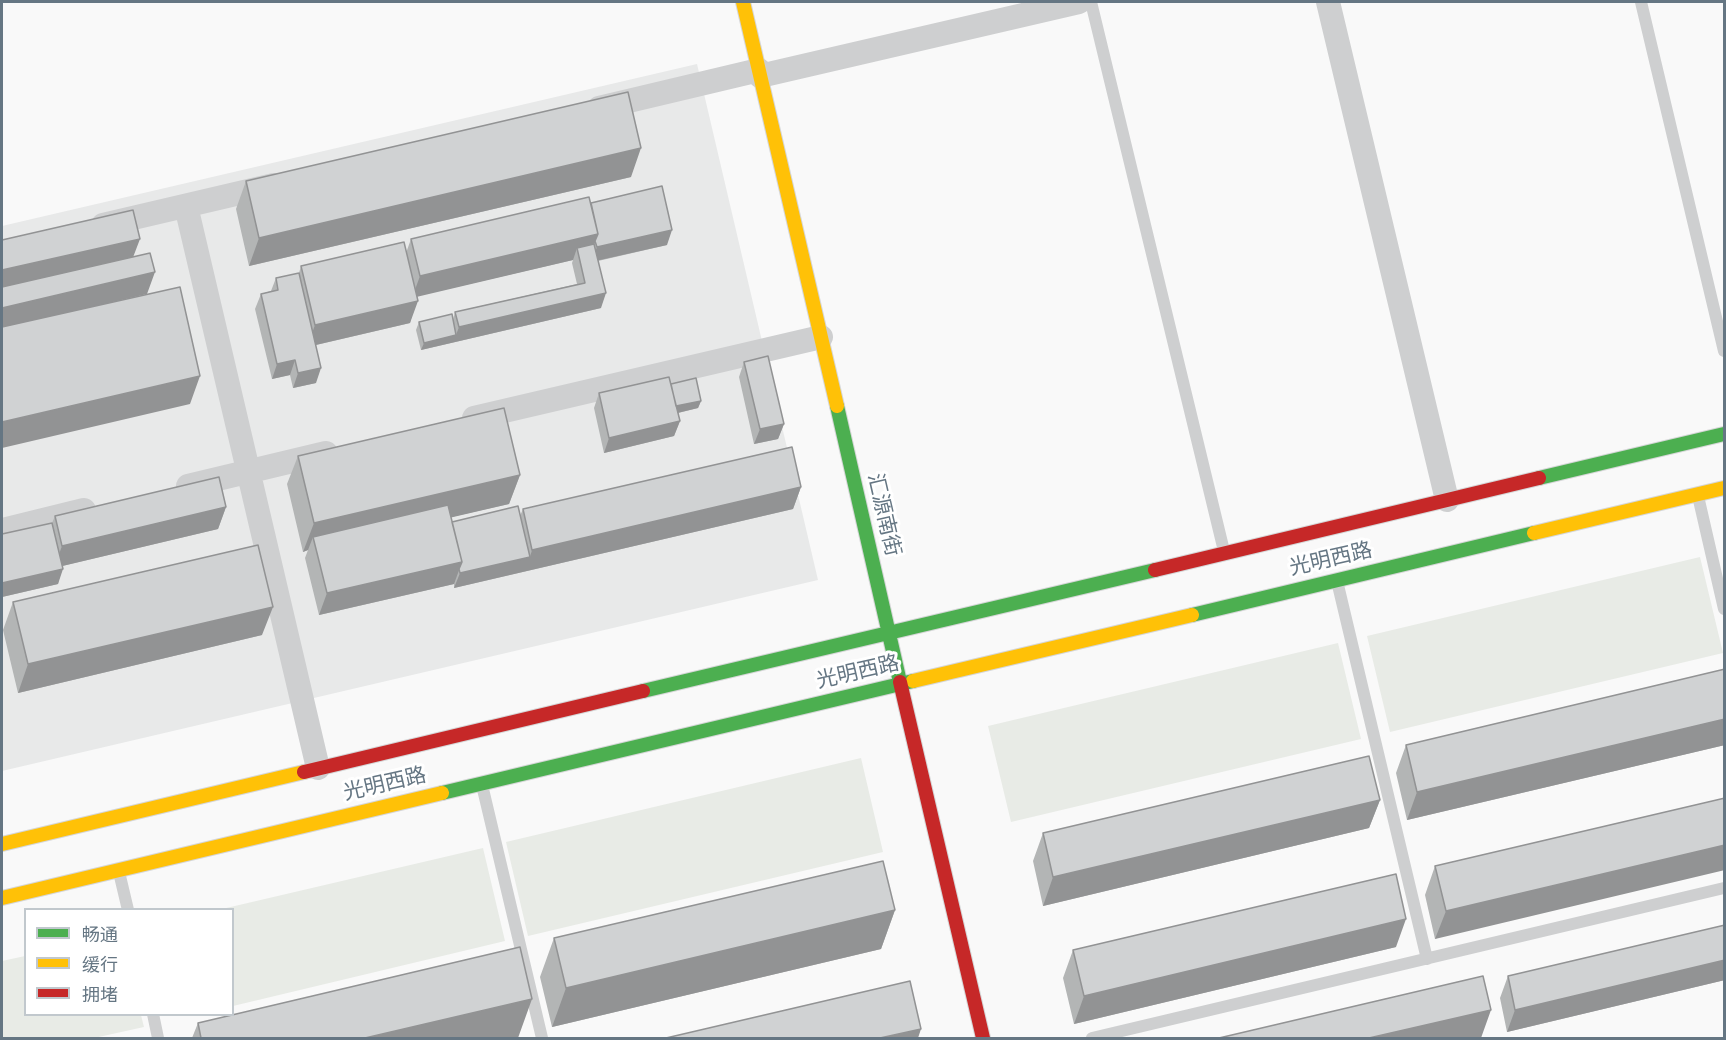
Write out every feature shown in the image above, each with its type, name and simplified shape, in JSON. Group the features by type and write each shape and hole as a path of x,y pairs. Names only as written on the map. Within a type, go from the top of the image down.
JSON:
{"main road":[{"name":"汇源南街","path":"743,2 983,1038"},
{"name":"光明西路","path":"2,844 1725,434"},
{"name":"光明西路","path":"2,898 1725,488"}],"street":[{"path":"576,114 1079,2"},
{"path":"1328,2 1447,500"},
{"path":"82,230 300,179"},
{"path":"186,206 318,768"},
{"path":"447,425 821,337"},
{"path":"170,490 353,447"},
{"path":"2,530 102,506"}],"lane":[{"path":"1091,2 1225,553"},
{"path":"1641,2 1725,351"},
{"path":"1697,495 1725,609"},
{"path":"1336,580 1427,959"},
{"path":"481,784 542,1038"},
{"path":"118,870 128,908"},
{"path":"1092,1038 1725,888"},
{"path":"153,1016 158,1038"}],"shaded area":[{"path":"697,64 818,580 2,771 2,226"},
{"path":"1700,557 1723,653 1390,732 1367,636"},
{"path":"1338,643 1361,739 1011,822 988,726"},
{"path":"861,758 883,852 528,936 506,842"},
{"path":"483,848 505,941 234,1006 234,908 226,908"},
{"path":"24,956 24,1016 141,1016 144,1027 94,1038 2,1038 2,961"}],"building":[{"path":"628,92 641,148 259,238 246,181"},
{"path":"662,186 672,230 597,247 595,241 598,234 591,203"},
{"path":"589,197 598,234 420,276 411,239"},
{"path":"133,210 140,239 2,270 2,240"},
{"path":"404,242 418,301 315,325 301,266"},
{"path":"594,244 606,293 459,327 455,312 585,283 577,248"},
{"path":"150,253 155,272 2,308 2,287"},
{"path":"299,273 321,368 298,373 295,360 277,364 261,294 278,290 276,278"},
{"path":"180,287 200,376 2,422 2,327"},
{"path":"452,314 456,335 424,343 419,322"},
{"path":"768,356 784,424 760,429 744,362"},
{"path":"669,377 680,421 609,438 599,393"},
{"path":"696,378 701,401 676,406 671,384"},
{"path":"504,408 520,475 314,523 298,456"},
{"path":"792,447 801,487 532,550 523,509"},
{"path":"219,477 226,507 62,546 55,516"},
{"path":"448,505 462,562 327,593 313,537"},
{"path":"518,506 530,557 460,573 462,562 452,522"},
{"path":"52,523 63,569 2,583 2,534"},
{"path":"258,545 273,607 28,664 13,602"},
{"path":"1725,669 1725,719 1417,792 1406,745"},
{"path":"1369,756 1380,800 1053,877 1043,833"},
{"path":"1725,798 1725,845 1446,911 1435,866"},
{"path":"883,861 895,910 566,988 554,938"},
{"path":"1396,874 1406,919 1084,996 1073,950"},
{"path":"1725,925 1725,960 1515,1010 1508,976"},
{"path":"520,947 532,999 365,1038 201,1038 198,1023"},
{"path":"1483,976 1491,1010 1369,1038 1219,1038"},
{"path":"910,981 921,1029 880,1038 666,1038"}],"traffic: fast":[{"path":"837,406 900,682"},
{"path":"1539,478 1724,434"},
{"path":"1192,615 1534,533"},
{"path":"643,691 1155,570"},
{"path":"442,793 913,681"}],"traffic: slow":[{"path":"743,2 837,406"},
{"path":"1534,533 1724,488"},
{"path":"913,681 1192,615"},
{"path":"2,844 304,772"},
{"path":"2,898 442,793"}],"traffic: jam":[{"path":"1155,570 1539,478"},
{"path":"900,682 983,1038"},
{"path":"304,772 643,691"}]}
